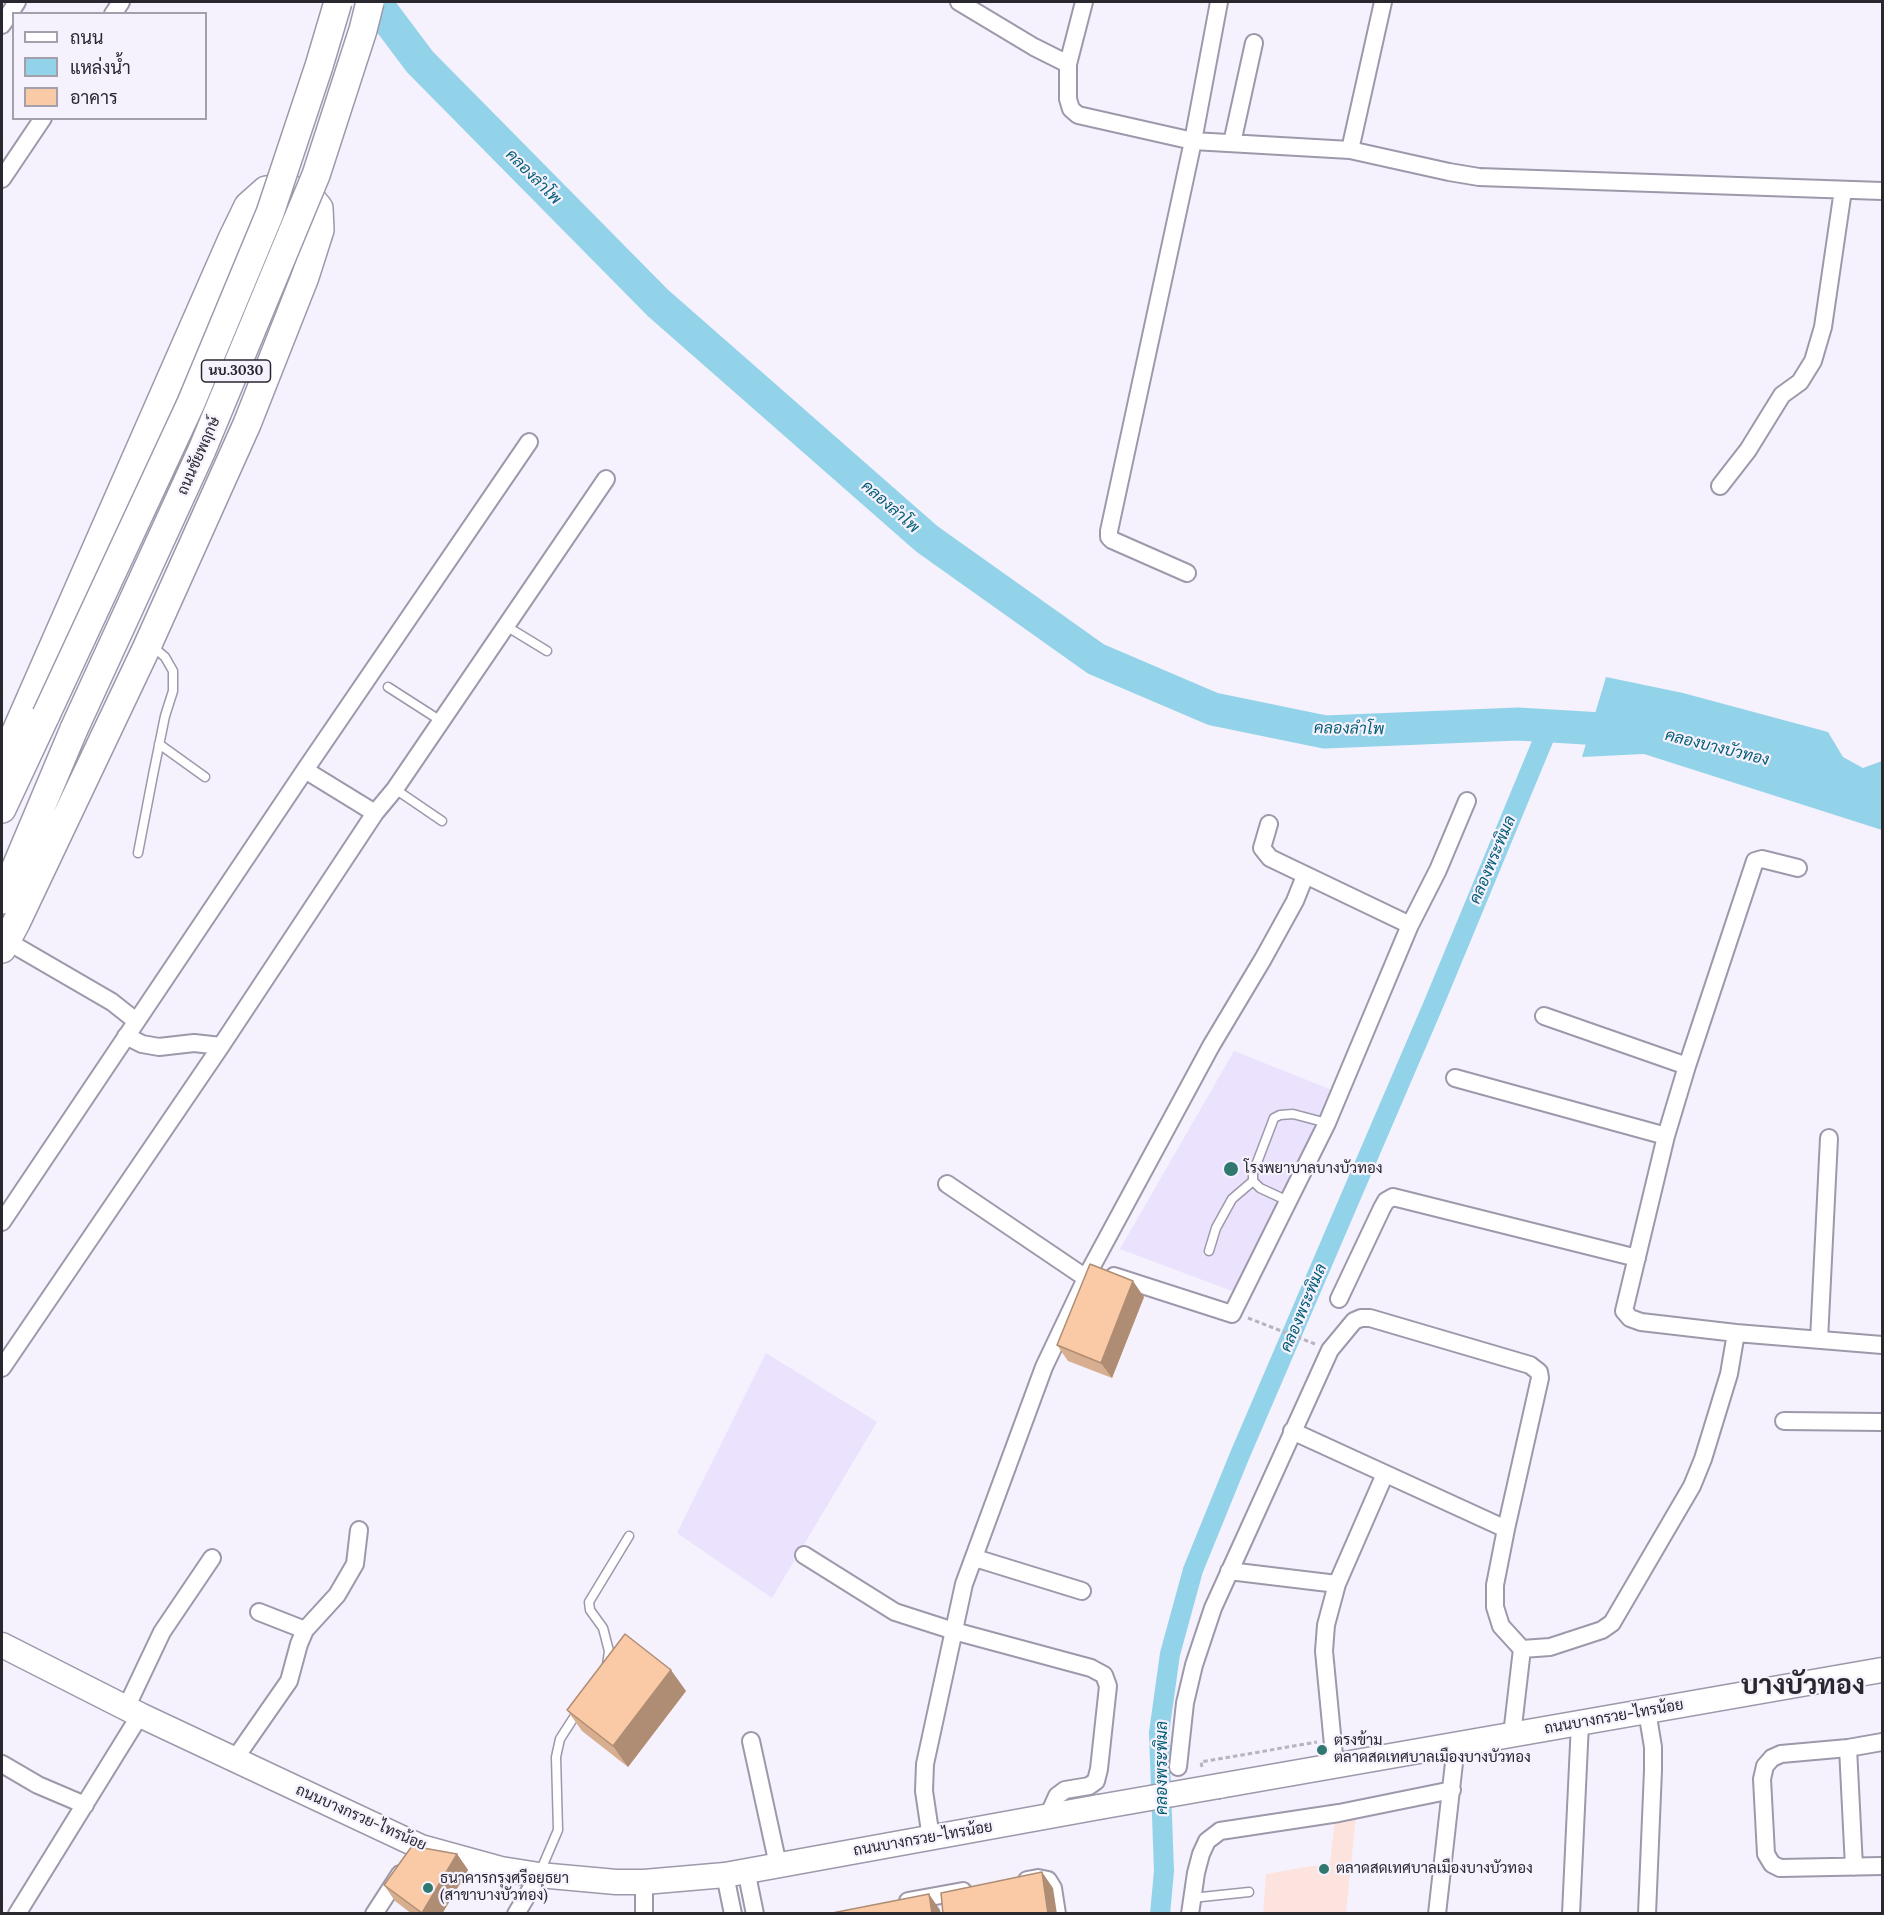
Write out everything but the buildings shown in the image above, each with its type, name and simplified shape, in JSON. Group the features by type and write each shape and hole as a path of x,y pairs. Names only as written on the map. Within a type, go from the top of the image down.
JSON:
{"main road":[{"name":"ถนนชัยพฤกษ์","path":"2,809 191,403 270,213 338,2"},
{"name":"ถนนชัยพฤกษ์","path":"2,900 74,729 202,450 316,175 370,2"},
{"path":"2,763 248,206 266,190 285,187 309,196 319,208 320,230 305,277 247,424 148,643 4,945"},
{"name":"ถนนบางกรวย-ไทรน้อย","path":"2,1645 133,1712 234,1760 414,1856 539,1875 616,1882 644,1882 736,1873 1882,1670"}],"street":[{"path":"2,25 17,2"},
{"path":"959,2 1034,47 1068,64"},
{"path":"1084,2 1068,64 1068,99 1071,109 1078,115 1193,141 1350,150 1479,177 1882,191"},
{"path":"1187,573 1112,540 1109,537 1109,531 1193,141 1219,2"},
{"path":"1350,150 1383,2"},
{"path":"1232,143 1254,44"},
{"path":"2,179 41,120"},
{"path":"1720,486 1748,450 1782,395 1800,382 1813,362 1824,327 1843,190"},
{"path":"2,1222 305,770 529,442"},
{"path":"2,1368 221,1046 375,813 395,789 606,479"},
{"path":"305,770 375,813"},
{"path":"947,1184 1088,1273 1232,1314 1327,1123 1410,925 1438,870 1467,801"},
{"path":"1269,824 1262,848 1263,853 1278,863 1410,925"},
{"path":"1798,868 1762,859 1755,861 1666,1136 1624,1309 1635,1321 1736,1333 1882,1345"},
{"path":"931,1838 924,1791 925,1764 964,1584 1044,1367 1088,1273 1206,1057 1295,901 1305,876"},
{"path":"4,945 112,1002 136,1021"},
{"path":"1544,1016 1687,1066"},
{"path":"126,1036 142,1044 159,1047 194,1043 221,1046"},
{"path":"1455,1078 1666,1136"},
{"path":"1819,1340 1829,1138"},
{"path":"1339,1299 1382,1208 1386,1201 1393,1197 1636,1258"},
{"path":"1178,1767 1185,1703 1194,1665 1213,1608 1330,1350 1354,1321 1361,1318 1370,1318 1530,1365 1539,1372 1540,1378 1495,1585 1495,1607 1501,1626 1522,1649 1512,1735"},
{"path":"1522,1649 1550,1647 1602,1630 1612,1623 1692,1486 1703,1459 1729,1374 1736,1333"},
{"path":"1784,1421 1882,1422"},
{"path":"1292,1431 1506,1528"},
{"path":"1335,1766 1324,1651 1326,1625 1337,1584 1385,1474"},
{"path":"234,1760 289,1681 305,1630 337,1595 355,1564 359,1530"},
{"path":"804,1555 895,1612 954,1631 1091,1668 1104,1675 1108,1686 1096,1781 1089,1786 1065,1790 1058,1796 1048,1816"},
{"path":"17,1914 85,1805 133,1712 162,1632 212,1558"},
{"path":"975,1558 1082,1591"},
{"path":"1229,1571 1337,1584"},
{"path":"259,1612 305,1630"},
{"path":"1647,1711 1653,1747 1653,1770 1647,1914"},
{"path":"1571,1914 1580,1723"},
{"path":"752,1741 778,1865"},
{"path":"1882,1742 1848,1748 1781,1754 1772,1758 1764,1766 1762,1779 1766,1854 1773,1864 1780,1868 1882,1866"},
{"path":"1437,1914 1456,1744"},
{"path":"1848,1748 1854,1867"},
{"path":"2,1764 38,1785 85,1805"},
{"path":"1191,1906 1201,1854 1207,1840 1220,1831 1339,1813 1452,1790"},
{"path":"374,1914 414,1856"},
{"path":"736,1873 755,1913 750,1914"},
{"path":"733,1914 736,1873"},
{"path":"516,1914 539,1875"},
{"path":"1016,1882 1038,1878 1048,1880 1053,1888 1057,1914"},
{"path":"644,1882 644,1914"},
{"path":"893,1904 982,1888"}],"lane":[{"path":"506,626 547,651"},
{"path":"138,853 159,744 173,692 173,670 165,657 148,643"},
{"path":"388,687 441,721"},
{"path":"159,744 205,777"},
{"path":"395,789 442,821"},
{"path":"1288,1201 1260,1188 1253,1181 1253,1173 1274,1118 1293,1114 1327,1123"},
{"path":"1209,1251 1216,1228 1232,1199 1253,1181"},
{"path":"604,1672 609,1651 603,1628 590,1610 589,1602 629,1536"},
{"path":"539,1875 558,1830 556,1757 560,1739 585,1701"},
{"path":"1191,1906 1249,1892"}],"path":[{"path":"1257,1320 1320,1346"}],"shaded area":[{"name":"โรงพยาบาลบางบัวทอง","path":"1234,1051 1332,1090 1240,1294 1120,1249"},
{"path":"766,1353 877,1422 772,1598 677,1533"},
{"name":"ตลาดสดเทศบาลเมืองบางบัวทอง","path":"1356,1816 1346,1913 1263,1914 1266,1874 1330,1863 1335,1819"}],"water":[{"name":"คลองบางบัวทอง","path":"1606,677 1683,693 1828,732 1843,757 1863,768 1882,761 1882,830 1644,754 1582,757"}],"waterway":[{"name":"คลองลำโพ","path":"375,2 420,62 658,303 927,539 1096,659 1213,709 1325,732 1518,724 1636,731"},
{"name":"คลองพระพิมล","path":"1160,1914 1164,1871 1159,1733 1170,1654 1193,1570 1549,726"}],"place":[{"name":"โรงพยาบาลบางบัวทอง","path":"1231,1169"},
{"name":"ตรงข้าม ตลาดสดเทศบาลเมืองบางบัวทอง","path":"1322,1750"},
{"name":"ตลาดสดเทศบาลเมืองบางบัวทอง","path":"1324,1869"},
{"name":"ธนาคารกรุงศรีอยุธยา (สาขาบางบัวทอง)","path":"428,1888"}],"district":[{"name":"บางบัวทอง","path":"1803,1686"}]}
